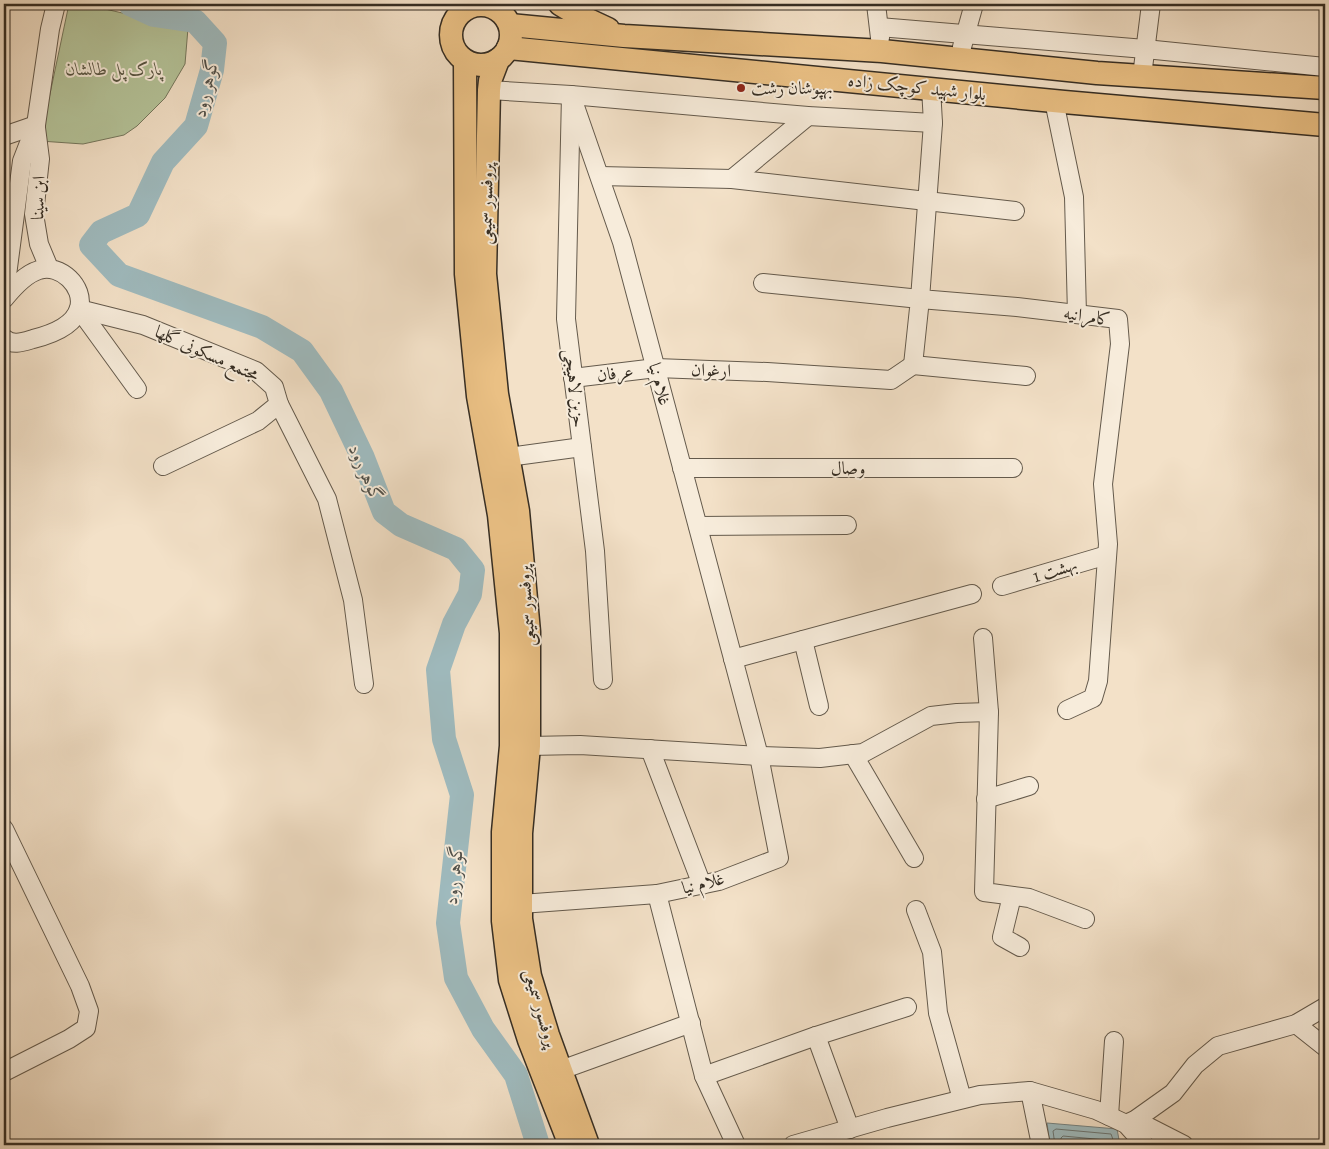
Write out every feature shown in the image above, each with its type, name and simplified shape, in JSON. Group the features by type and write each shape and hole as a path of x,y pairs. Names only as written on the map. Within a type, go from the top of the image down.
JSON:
{"main road":[{"path":"560,4 578,15 624,36"},
{"path":"484,5 495,8 505,15 511,37 503,54 482,65 465,61 456,53 452,42 452,11 463,11 473,6 484,5"},
{"name":"بلوار شهید کوچک زاده","path":"505,15 624,36 882,51 1142,76 1325,88"},
{"path":"489,90 502,72 511,65 546,52"},
{"name":"بلوار شهید کوچک زاده","path":"503,54 546,52 1325,125"},
{"name":"پروفسور سمیعی","path":"503,54 490,81 489,90 485,274 497,394 518,511 529,632 529,746 521,833 521,919 530,976 588,1145"},
{"name":"پروفسور سمیعی","path":"465,61 466,274 478,396 499,515 511,633 512,746 503,832 503,921 510,980 529,1040 570,1145"}],"street":[{"name":"ابن سینا","path":"4,298 22,160 36,126 50,29 56,4"},
{"path":"876,4 882,51"},
{"path":"959,59 974,4"},
{"path":"1142,76 1151,4"},
{"path":"879,27 1145,49 1325,67"},
{"path":"931,88 933,123 913,366 1026,376"},
{"path":"489,90 571,95 808,116 933,123"},
{"name":"غلام نیا","path":"521,904 657,894 719,881 779,858 759,756 622,242 571,95"},
{"name":"حزین لاهیجی","path":"571,95 566,319 595,551 603,680"},
{"path":"1054,101 1074,197 1077,314"},
{"path":"732,179 808,116"},
{"name":"ابن سینا","path":"36,126 40,159 34,214 39,244 50,268"},
{"path":"4,136 36,126"},
{"path":"600,176 732,179 1015,211"},
{"path":"4,298 28,276 39,270 50,268 59,270 73,284 79,296 79,309 137,389"},
{"name":"کامرانیه","path":"763,283 1118,319 1120,344 1103,484 1108,544 1098,682 1092,698 1066,710"},
{"path":"9,344 51,333 62,328 79,309"},
{"name":"مجتمع مسکونی گلها","path":"79,309 143,324 256,371 274,387 278,404 327,499 353,600 364,684"},
{"name":"ارغوان","path":"656,368 767,372 891,380 913,366"},
{"name":"عرفان","path":"574,378 656,368"},
{"path":"163,466 258,421 278,404"},
{"path":"508,457 582,447"},
{"name":"وصال","path":"682,468 1013,468"},
{"path":"698,526 847,525"},
{"name":"بهشت 1","path":"1002,586 1107,554"},
{"path":"733,659 972,594"},
{"path":"983,638 989,712 984,892 1029,898 1085,919"},
{"path":"803,640 819,706"},
{"path":"529,746 580,745 820,758 863,753 931,716 989,712"},
{"path":"650,749 702,885"},
{"path":"853,754 914,858"},
{"path":"986,799 1029,786"},
{"path":"4,828 80,986 89,1011 86,1028 69,1039 4,1072"},
{"path":"657,894 704,1076 736,1145"},
{"path":"1012,896 1002,937 1020,947"},
{"path":"916,910 932,952 938,1014 962,1099"},
{"path":"704,1076 816,1036 907,1007"},
{"path":"1130,1122 1173,1093 1195,1066 1218,1046 1296,1024 1325,1007"},
{"path":"561,1070 691,1023"},
{"path":"1296,1024 1325,1047"},
{"path":"816,1036 850,1129"},
{"path":"1109,1116 1114,1040"},
{"path":"1030,1091 1041,1145"},
{"path":"792,1145 962,1099 980,1095 1030,1091 1096,1110 1184,1145"},
{"path":"1130,1122 1145,1145"}],"green space":[{"name":"پارک پل طالشان","path":"69,4 83,4 188,28 185,64 165,98 137,126 124,135 83,144 40,141"}],"water":[{"path":"1047,1123 1117,1129 1120,1145 1050,1145"}],"waterway":[{"name":"گوهر رود","path":"130,4 154,15 195,21 215,43 212,70 196,126 163,162 138,215 101,232 91,245 119,275 262,327 302,351 331,391 363,458 384,512 401,525 456,549 473,570 470,594 454,624 438,670 444,739 462,795 448,923 456,978 483,1029 516,1075 538,1145"}],"place":[{"name":"بهپوشان رشت","path":"741,88"}]}
